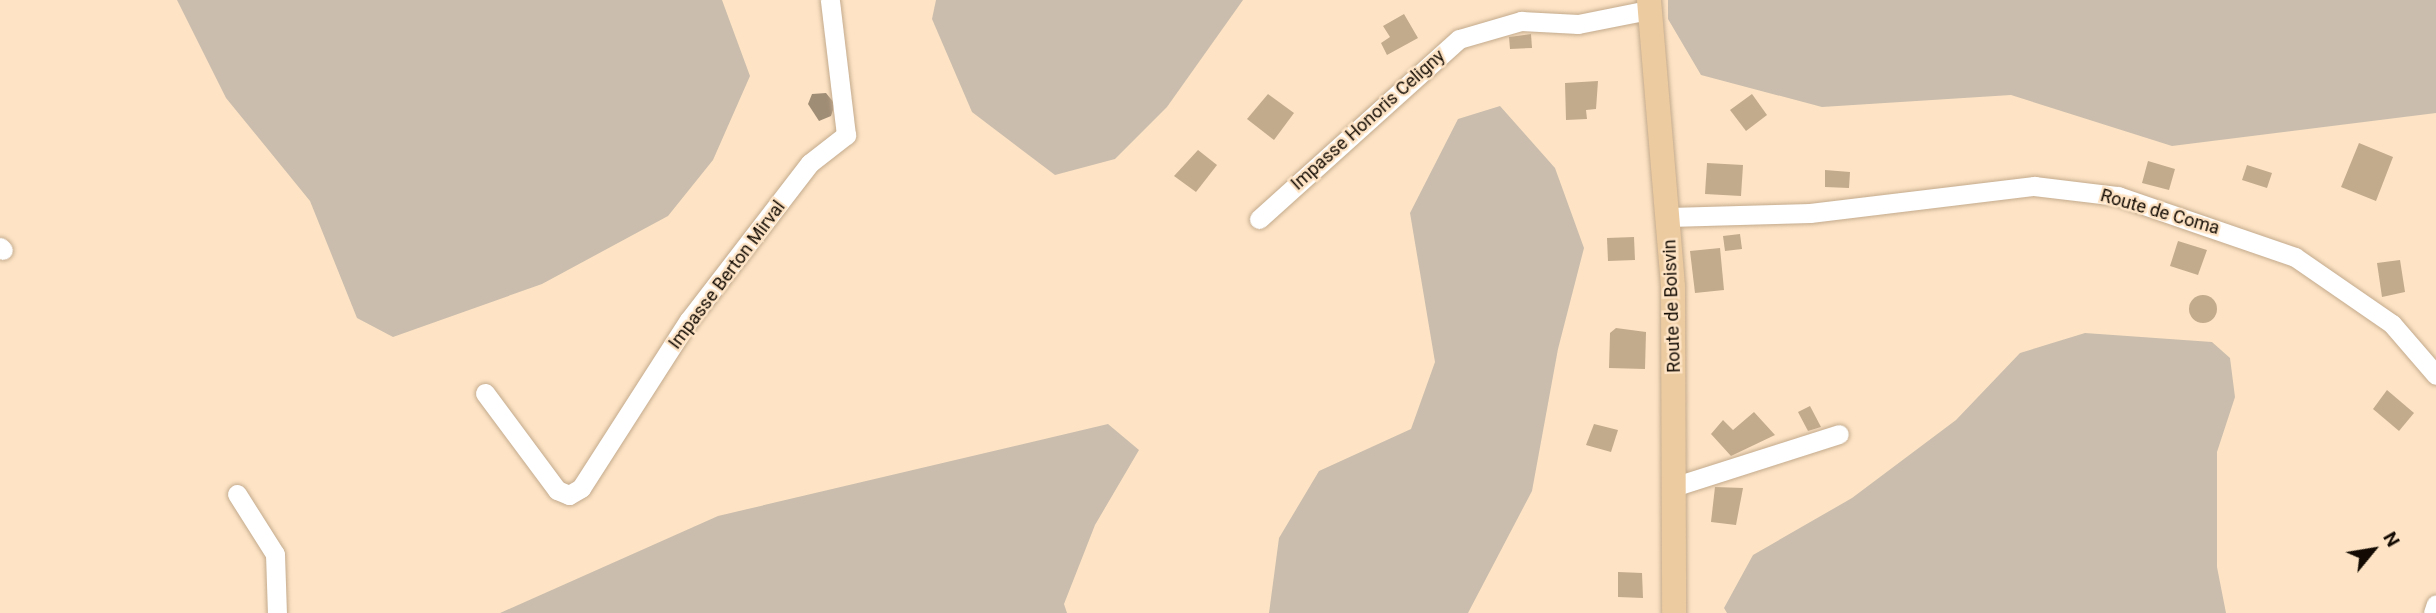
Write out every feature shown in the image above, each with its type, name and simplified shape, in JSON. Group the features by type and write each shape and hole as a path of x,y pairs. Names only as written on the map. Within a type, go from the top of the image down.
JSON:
{"main road":[{"name":"Route de Boisvin","path":"1649,5 1669,217 1674,613"}],"street":[{"name":"Impasse Berton Mirval","path":"485,393 556,490 569,495 581,488 689,320 810,163 846,135 830,0"},
{"name":"Impasse Honoris Celigny","path":"1259,219 1459,39 1521,21 1578,24 1649,5"},
{"name":"Route de Coma","path":"1669,217 1810,213 2008,188 2118,196 2295,257 2392,324 2436,375"},
{"path":"1674,487 1839,433"},
{"path":"237,494 275,554 277,613"},
{"path":"2433,613 2436,604"}],"shaded area":[{"path":"177,0 722,0 750,76 713,160 668,216 542,284 393,337 357,318 310,201 226,98"},
{"path":"936,0 1243,0 1167,107 1115,159 1055,175 972,112 932,19"},
{"path":"1668,0 2436,0 2436,113 2172,146 2011,95 1822,107 1701,75 1668,19"},
{"path":"826,93 835,104 831,116 819,121 808,104 812,94"},
{"path":"1500,106 1555,168 1584,248 1558,349 1532,491 1468,613 1269,613 1279,538 1319,471 1411,429 1435,362 1410,213 1458,119"},
{"path":"2085,333 2212,342 2230,358 2235,397 2217,452 2217,567 2226,613 1727,613 1724,608 1753,555 1852,498 1956,420 2020,353"},
{"path":"1108,424 1139,450 1095,525 1064,604 1067,613 500,613 718,516"}],"building":[{"path":"1404,14 1418,38 1387,55 1381,43 1390,37 1383,26"},
{"path":"1531,34 1532,48 1510,49 1509,37"},
{"path":"1598,81 1596,109 1586,110 1587,119 1566,120 1565,83"},
{"path":"1268,94 1294,113 1274,140 1247,119"},
{"path":"1752,94 1767,115 1746,131 1730,110"},
{"path":"2359,143 2393,157 2376,201 2341,187"},
{"path":"1198,150 1217,165 1196,192 1174,176"},
{"path":"2148,161 2175,169 2169,190 2142,183"},
{"path":"1707,163 1743,165 1741,196 1705,194"},
{"path":"2247,165 2272,173 2267,188 2242,180"},
{"path":"1825,170 1850,172 1849,188 1825,187"},
{"path":"1740,234 1742,249 1725,251 1723,236"},
{"path":"1634,237 1635,260 1608,261 1607,238"},
{"path":"2178,241 2207,250 2198,275 2170,266"},
{"path":"1720,248 1724,290 1695,293 1690,251"},
{"path":"2400,260 2405,292 2382,297 2377,263"},
{"path":"2203,295 2213,299 2217,309 2213,319 2203,323 2193,319 2189,309 2193,299"},
{"path":"1616,328 1646,332 1645,369 1609,368 1610,333"},
{"path":"2387,390 2414,413 2399,431 2373,409"},
{"path":"1810,406 1821,427 1808,431 1798,412"},
{"path":"1754,412 1775,435 1731,456 1711,434 1723,420 1733,430"},
{"path":"1594,424 1618,430 1611,452 1586,445"},
{"path":"1715,487 1743,488 1736,525 1711,522"},
{"path":"1618,572 1642,573 1643,598 1618,597"}]}
